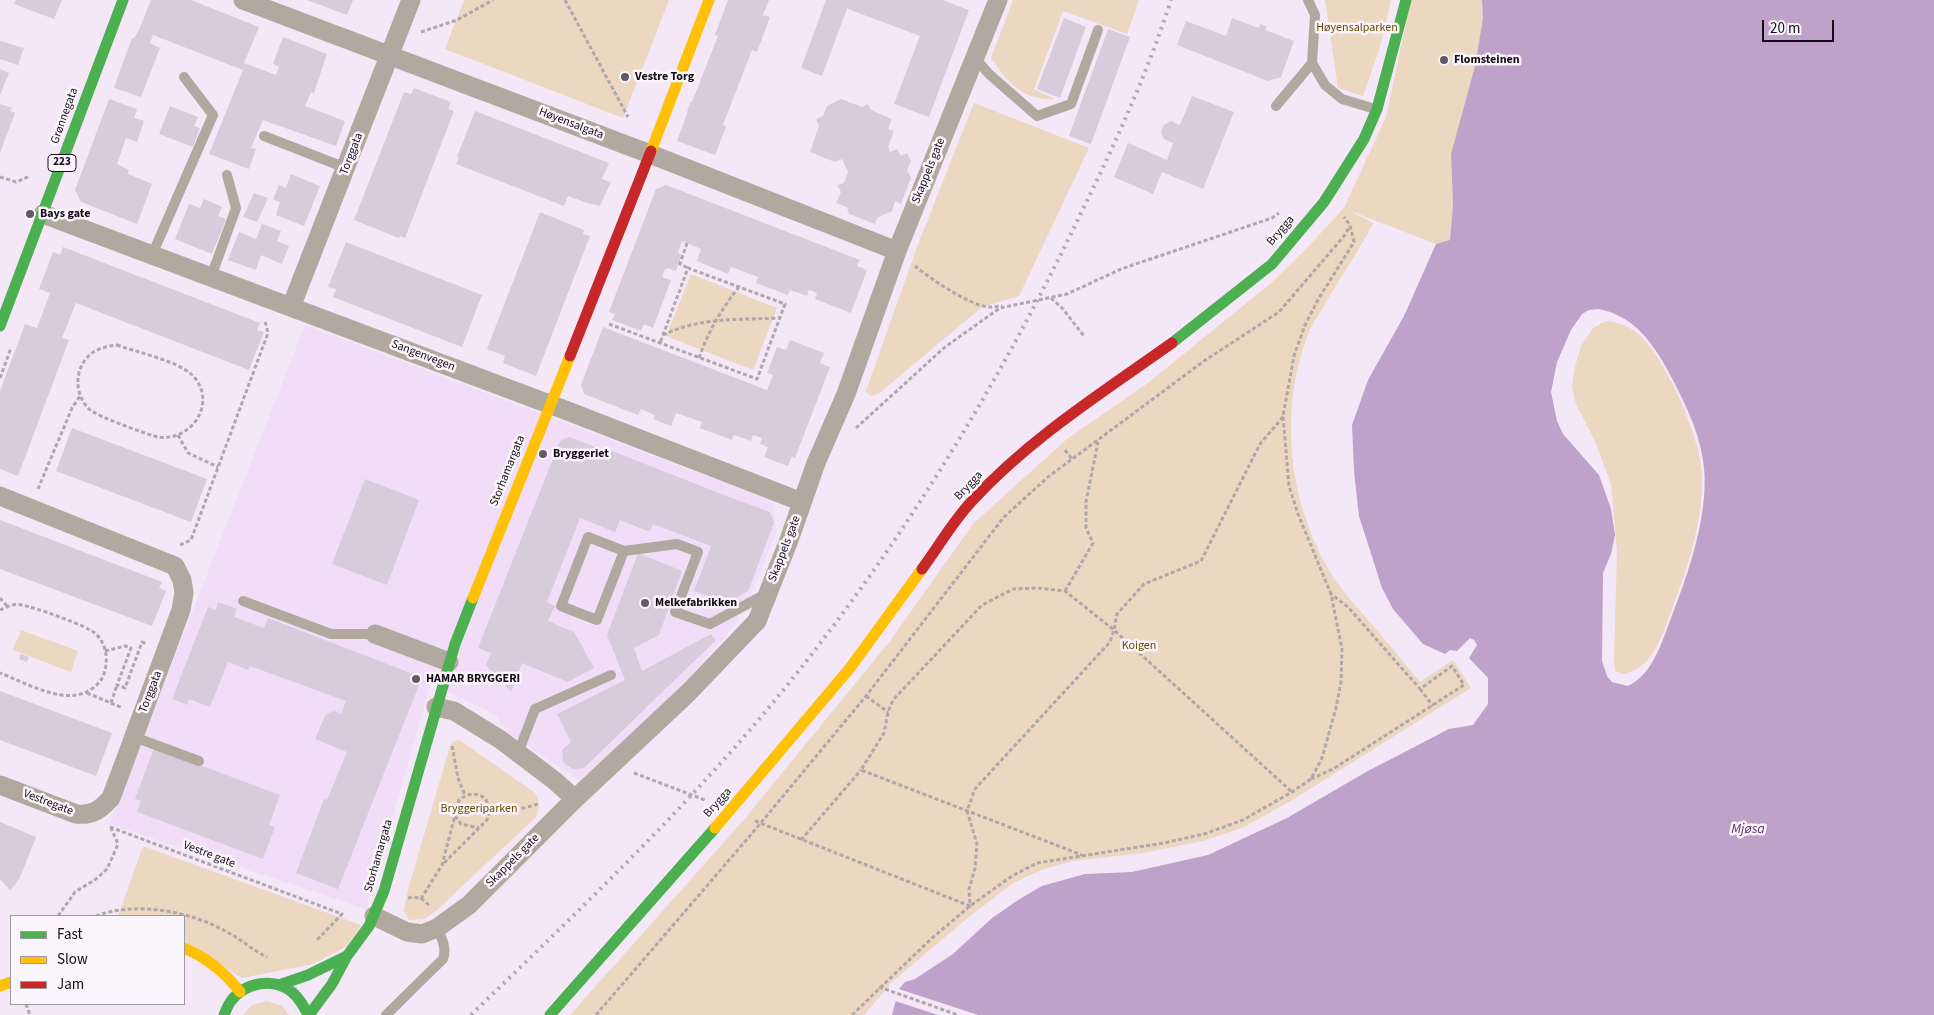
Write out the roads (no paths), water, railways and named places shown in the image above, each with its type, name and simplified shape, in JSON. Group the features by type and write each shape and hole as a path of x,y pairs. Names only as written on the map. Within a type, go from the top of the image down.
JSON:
{"main road":[{"name":"Grønnegata","path":"0,326 122,0"},
{"name":"Storhamargata","path":"308,1015 332,984 347,956 369,926 384,891 449,662 472,598 650,154 709,0"},
{"name":"Brygga","path":"550,1015 730,810 850,668 971,502 1012,462 1050,430 1184,335 1272,264 1324,202 1364,139 1376,109 1406,0"},
{"path":"185,948 195,952 217,967 234,982 240,992 230,1002 224,1015"},
{"name":"Storhamargata","path":"240,992 259,984 279,985 308,975 347,956"},
{"path":"279,985 298,997 308,1015"}],"street":[{"name":"Høyensalgata","path":"243,0 392,49 525,101 650,154 898,251"},
{"name":"Torggata","path":"292,307 411,0"},
{"name":"Skappels gate","path":"374,916 412,933 426,933 437,928 469,905 575,799 689,692 757,621 816,463 846,394 898,251 998,0"},
{"name":"Sangenvegen","path":"43,214 550,404 802,502"},
{"name":"Torggata","path":"0,496 175,566 182,580 184,593 182,610 111,798 97,812"},
{"path":"375,634 449,662"},
{"path":"436,707 454,711 500,740 555,781 575,799"},
{"name":"Vestregate","path":"0,785 76,814 86,816 97,812"}],"lane":[{"path":"1308,0 1315,15 1312,63 1325,85 1342,98 1376,109"},
{"path":"975,58 989,74 1037,116 1070,104 1098,30"},
{"path":"1276,106 1312,63"},
{"path":"152,255 213,115 184,77"},
{"path":"264,136 346,168"},
{"path":"211,277 236,208 227,175"},
{"path":"624,551 598,620 561,606 588,537 624,551 676,544 698,552 675,612 710,624 768,593"},
{"path":"242,601 331,634 375,634"},
{"path":"518,753 535,710 611,675"},
{"path":"134,737 199,761"},
{"path":"386,1015 443,959 445,953 444,943 437,928"}],"water":[{"name":"Mjøsa","path":"1482,0 1934,0 1934,1015 892,1015 899,989 905,982 915,979 953,954 991,919 1042,886 1085,874 1132,872 1208,855 1287,818 1366,772 1449,729 1473,725 1488,704 1488,678 1469,658 1477,645 1474,640 1470,638 1457,651 1450,650 1445,654 1423,644 1393,609 1382,588 1359,516 1354,471 1352,425 1368,380 1404,316 1436,244 1450,240 1453,204 1451,154 1475,66 1483,18","holes":["1598,309 1610,312 1631,323 1639,330 1654,348 1667,369 1684,401 1693,424 1701,448 1705,479 1704,499 1697,540 1678,600 1664,637 1650,666 1637,681 1628,686 1612,682 1607,676 1602,661 1603,573 1611,554 1615,535 1611,509 1599,475 1563,434 1557,421 1551,392 1557,362 1571,330 1582,314 1589,310"]}],"railway":[{"path":"471,1015 652,837 722,762 803,665 893,543 974,414 1012,348 1047,281 1094,187 1130,108 1152,55 1171,0"}],"place":[{"name":"Flomsteinen","path":"1444,60"},
{"name":"Vestre Torg","path":"625,77"},
{"name":"Bays gate","path":"30,214"},
{"name":"Bryggeriet","path":"543,454"},
{"name":"Melkefabrikken","path":"645,603"},
{"name":"HAMAR BRYGGERI","path":"416,679"}],"park label":[{"name":"Høyensalparken","path":"1357,28"},
{"name":"Koigen","path":"1139,646"},
{"name":"Bryggeriparken","path":"479,809"}]}
